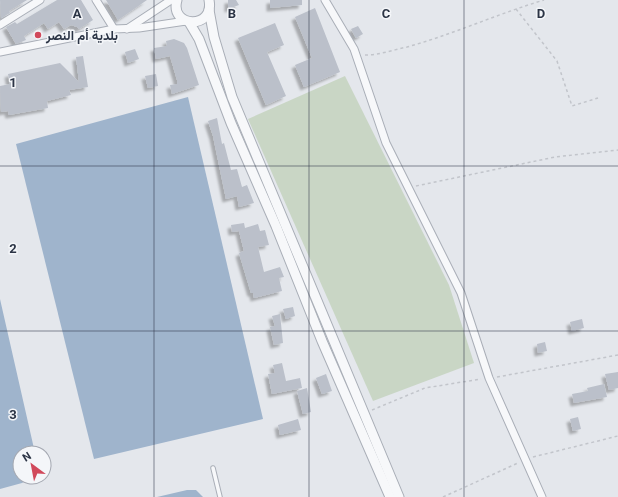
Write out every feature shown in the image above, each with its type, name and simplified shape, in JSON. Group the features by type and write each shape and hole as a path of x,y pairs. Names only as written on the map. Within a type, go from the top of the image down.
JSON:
{"street":[{"path":"0,25 29,3 40,0"},
{"path":"96,0 114,29"},
{"path":"127,29 171,0"},
{"path":"176,0 176,9 178,14 187,21 199,39 231,123 276,226 322,341 390,497"},
{"path":"209,0 209,10 214,37 232,98 399,497"},
{"path":"325,0 354,49 386,143 461,293 489,378 542,497"},
{"path":"0,52 114,29 139,28 187,21 197,22 202,19 209,10"}],"lane":[{"path":"213,468 220,497"}],"path":[{"path":"354,49 363,55 375,55 469,28 516,8 544,0"},
{"path":"516,8 557,61 572,106 598,98"},
{"path":"408,187 555,157 618,150"}],"green space":[{"path":"345,76 449,285 474,363 373,401 248,119"}],"water":[{"path":"188,97 263,419 94,459 16,144"},
{"path":"0,299 33,445 12,445 12,485 15,485 0,489"},
{"path":"187,490 196,490 203,497 157,497"}],"building":[{"path":"0,0 27,0 9,11 10,13 1,18"},
{"path":"57,0 81,0 93,20 79,29 71,25 64,29 59,22 48,29 44,23 24,36 26,40 16,44 6,27 15,22 17,24"},
{"path":"106,0 147,0 118,20"},
{"path":"228,0 236,0 239,5 228,9"},
{"path":"270,0 302,0 302,5 270,8"},
{"path":"315,8 340,72 304,87 295,65 312,58 295,17"},
{"path":"275,23 284,45 267,52 286,96 266,105 238,38"},
{"path":"358,26 363,34 356,38 351,29"},
{"path":"174,39 184,43 187,48 199,85 172,94 170,85 177,84 177,80 170,56 156,59 154,48 167,46 166,41"},
{"path":"135,49 139,59 128,63 125,52"},
{"path":"83,56 88,87 69,90 71,95 47,101 48,108 9,115 8,111 1,112 0,86 10,84 8,74 60,63 79,82 76,57"},
{"path":"156,74 158,86 148,88 145,76"},
{"path":"217,118 222,144 224,143 231,170 237,169 242,187 247,185 254,203 239,207 237,196 226,199 213,136 208,121"},
{"path":"244,223 245,228 258,224 260,231 265,230 269,245 258,247 264,272 280,267 284,277 279,278 282,291 254,298 253,293 251,293 239,253 244,251 239,231 232,232 231,225"},
{"path":"293,307 295,316 286,319 283,309"},
{"path":"280,314 283,343 274,345 270,327 275,326 272,316"},
{"path":"582,319 584,328 572,331 570,322"},
{"path":"545,342 547,351 538,353 537,344"},
{"path":"282,363 286,381 300,378 302,388 272,394 268,374 275,373 273,365"},
{"path":"618,372 618,388 609,390 605,374"},
{"path":"326,374 332,391 322,394 316,378"},
{"path":"604,384 607,397 574,403 572,394 588,391 587,388"},
{"path":"307,388 311,412 303,414 297,391"},
{"path":"578,417 581,429 573,431 570,419"},
{"path":"298,419 301,430 280,435 278,425"}],"place":[{"name":"بلدية أم النصر","path":"38,35"}]}
